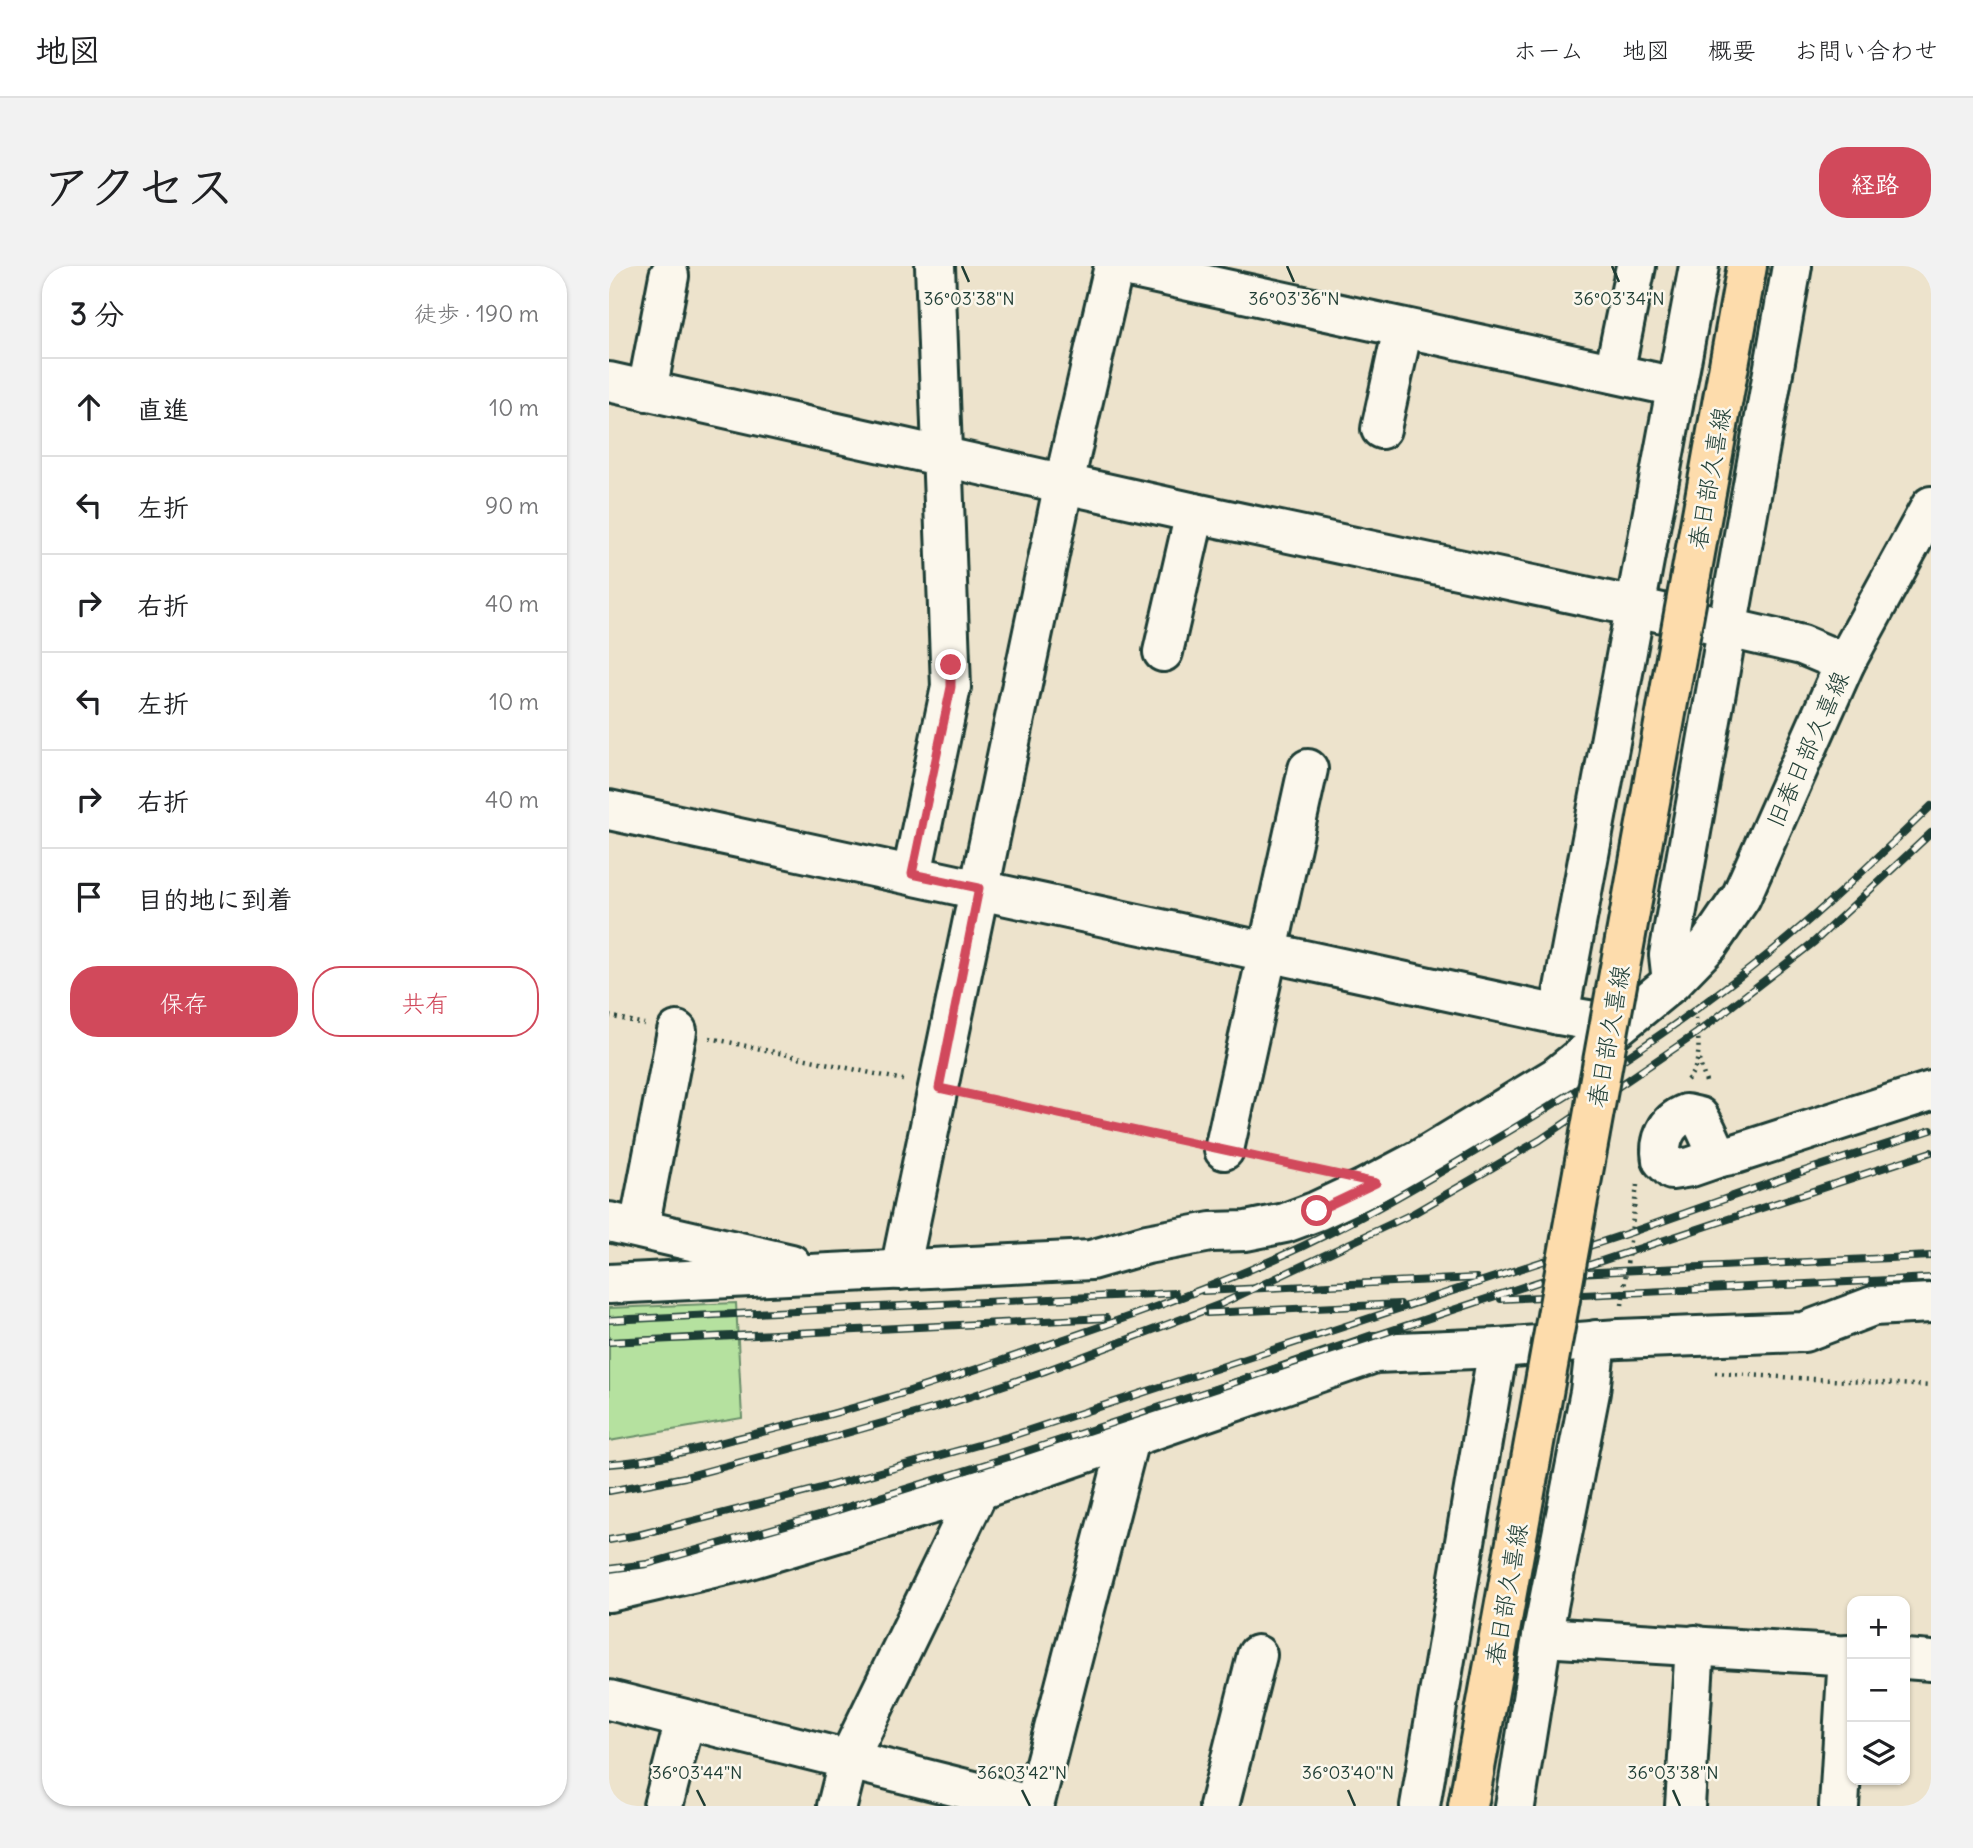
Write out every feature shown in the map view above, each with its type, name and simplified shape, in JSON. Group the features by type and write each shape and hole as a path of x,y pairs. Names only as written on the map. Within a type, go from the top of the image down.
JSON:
{"main road":[{"name":"春日部久喜線","path":"1468,1806 1747,266"}],"street":[{"path":"912,874 951,687 935,266"},
{"path":"900,1270 1065,483 1114,266"},
{"path":"1120,266 1677,387"},
{"path":"1614,373 1636,266"},
{"path":"1559,1015 1699,266"},
{"path":"1672,982 1669,959 1792,266"},
{"path":"647,391 669,276"},
{"path":"1381,429 1403,328"},
{"path":"609,382 1195,513 1636,607 1803,645 1845,663"},
{"name":"旧春日部久喜線","path":"609,1284 1091,1260 1147,1244 1211,1231 1265,1228 1317,1211 1419,1160 1556,1077 1672,982 1709,944 1741,897 1845,663 1931,506"},
{"path":"1163,652 1195,513"},
{"path":"1224,1150 1308,769"},
{"path":"609,810 1559,1015 1604,1037"},
{"path":"677,1031 624,1225 782,1260 818,1274"},
{"path":"1720,1157 1931,1091"},
{"path":"609,1592 743,1562 979,1490 1375,1353 1499,1348 1596,1340 1804,1332 1873,1306 1931,1303"},
{"path":"1515,1806 1542,1637 1590,1392 1596,1340"},
{"path":"1420,1806 1499,1348"},
{"path":"609,1700 1034,1806 1129,1439"},
{"path":"837,1806 849,1758 979,1490"},
{"path":"1542,1637 1847,1656"},
{"path":"1685,1806 1695,1645"},
{"path":"1219,1806 1257,1655"},
{"path":"1839,1806 1850,1659"},
{"path":"1910,1659 1931,1661"},
{"path":"663,1806 685,1720"}],"path":[{"path":"609,1016 1376,1183"},
{"path":"1710,1373 1931,1386"}],"green space":[{"path":"736,1303 742,1418 609,1441 609,1308"}],"railway":[{"path":"609,1464 688,1451 931,1384 1160,1305 1277,1258 1332,1232 1519,1125 1666,1031 1750,969 1803,925 1931,806"},
{"path":"609,1491 685,1477 801,1446 942,1406 1045,1371 1221,1304 1414,1213 1540,1140 1697,1033 1814,942 1931,833"},
{"path":"609,1540 818,1489 1011,1436 1632,1232 1798,1173 1931,1130"},
{"path":"609,1569 647,1564 825,1514 1015,1455 1931,1152"},
{"path":"1577,1273 1931,1256"},
{"path":"1203,1291 1476,1278"},
{"path":"1501,1299 1931,1278"},
{"path":"609,1320 1175,1293"},
{"path":"1207,1313 1400,1304"},
{"path":"609,1342 1106,1318"}],"route":[{"path":"951,665 951,687 912,874 979,888 939,1088 1376,1183 1317,1211"}]}
